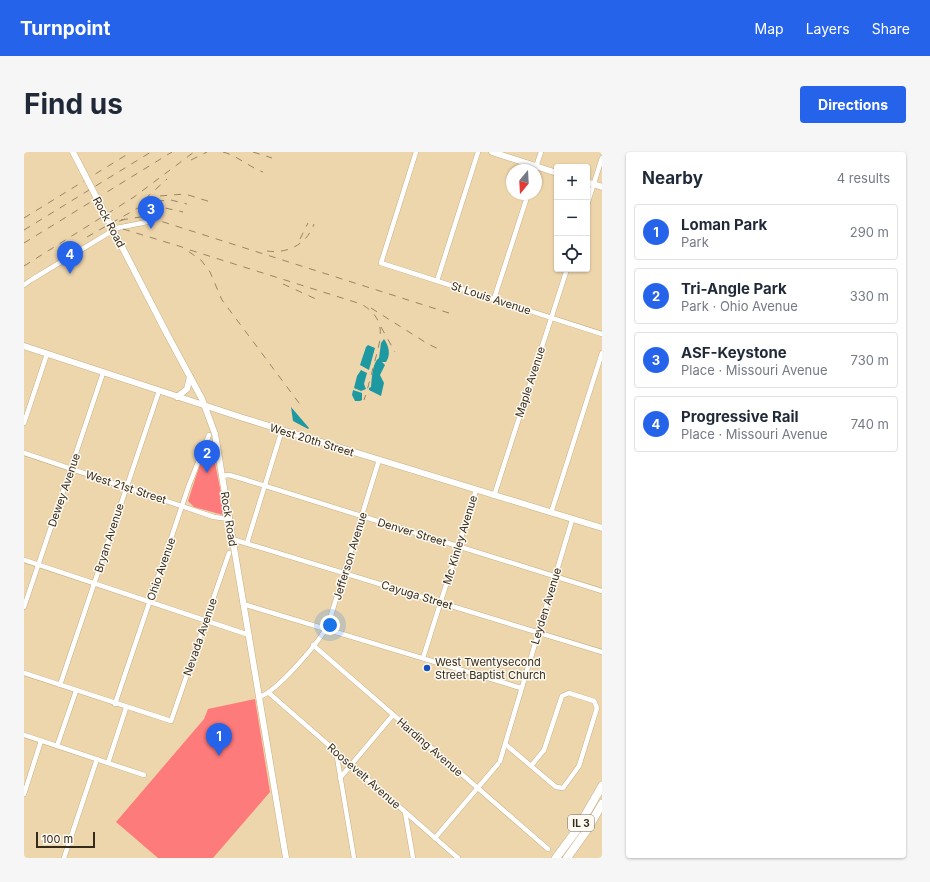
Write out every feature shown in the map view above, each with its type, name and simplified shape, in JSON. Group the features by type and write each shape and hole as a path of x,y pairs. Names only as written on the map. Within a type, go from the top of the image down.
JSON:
{"highway":[{"name":"IL 3","path":"556,858 576,831 602,786"},
{"name":"IL 3","path":"567,858 588,829 602,804"}],"main road":[{"name":"Rock Road","path":"73,152 205,406 215,434 286,858"},
{"path":"492,152 525,164"},
{"path":"542,169 554,172"},
{"path":"590,183 602,187"},
{"name":"West 20th Street","path":"24,346 205,406 602,528"},
{"path":"178,397 187,389 190,377"}],"street":[{"name":"St Louis Avenue","path":"416,152 381,262 602,334"},
{"path":"437,281 478,152"},
{"path":"537,164 541,152"},
{"path":"589,200 602,158"},
{"path":"494,299 526,200"},
{"path":"24,286 30,280 117,228 147,222"},
{"name":"Maple Avenue","path":"494,496 566,272"},
{"path":"551,513 602,353"},
{"path":"24,423 47,354"},
{"name":"Dewey Avenue","path":"24,607 103,373"},
{"name":"Bryan Avenue","path":"60,685 159,391"},
{"path":"247,543 282,430"},
{"name":"Ohio Avenue","path":"115,704 182,506 201,452 209,435"},
{"name":"West 21st Street","path":"24,453 214,517 229,519"},
{"name":"Jefferson Avenue","path":"259,697 269,692 313,645 326,628 345,572 379,460"},
{"name":"Denver Street","path":"222,476 229,475 602,591"},
{"name":"Mc Kinley Avenue","path":"423,658 476,490"},
{"name":"Leyden Avenue","path":"477,788 499,763 572,520"},
{"name":"Cayuga Street","path":"232,540 247,543 345,572 602,652"},
{"name":"Nevada Avenue","path":"126,708 171,721 229,553"},
{"path":"24,560 248,635"},
{"path":"243,604 521,688"},
{"name":"Harding Avenue","path":"313,645 548,849"},
{"path":"24,673 126,708 108,763"},
{"path":"57,746 76,691"},
{"name":"Roosevelt Avenue","path":"269,692 458,858"},
{"path":"505,744 531,766 556,787 561,788 565,786 579,766 596,708 594,701 569,693 562,696 544,750 531,766"},
{"path":"340,778 393,715"},
{"path":"24,735 144,775"},
{"path":"24,794 41,741"},
{"path":"336,751 354,858"},
{"path":"64,858 97,759"},
{"path":"435,838 477,788"},
{"path":"405,812 413,858"}],"shaded area":[{"path":"211,443 225,513 223,515 194,507 188,501 206,446"},
{"path":"255,699 270,792 213,858 158,858 116,822 204,719 208,709"}],"water":[{"path":"384,339 389,353 386,362 382,362 385,365 380,375 384,383 381,396 369,390 369,388 371,387 375,364 379,358 381,343"},
{"path":"368,345 375,348 369,370 360,365"},
{"path":"361,370 367,373 364,384 366,389 361,391 354,388 357,376"},
{"path":"353,390 362,393 362,400 355,401 352,395"},
{"path":"291,407 309,428 308,429 293,421"}],"railway":[{"path":"24,218 131,152"},
{"path":"24,230 151,152"},
{"path":"24,243 172,152"},
{"path":"24,266 134,197 194,152"},
{"path":"191,160 207,152"},
{"path":"223,152 234,156 263,172"},
{"path":"253,152 272,158"},
{"path":"145,199 167,179"},
{"path":"87,237 159,196 185,194 214,203"},
{"path":"157,201 171,200 187,204"},
{"path":"152,205 183,212"},
{"path":"121,220 140,217 157,220 452,314"},
{"path":"106,226 125,219"},
{"path":"300,239 308,223"},
{"path":"267,251 282,251 296,246 307,237 314,224"},
{"path":"123,229 182,247 201,260 210,272 222,300 302,407"},
{"path":"190,250 361,304 370,310 379,323 380,338 377,355 364,400"},
{"path":"283,284 316,299"},
{"path":"371,308 428,344 443,351"},
{"path":"381,327 395,352"}],"place":[{"name":"ASF-Keystone","path":"151,229"},
{"name":"Progressive Rail","path":"70,274"},
{"name":"Tri-Angle Park","path":"207,473"},
{"name":"West Twentysecond Street Baptist Church","path":"427,668"},
{"name":"Loman Park","path":"219,756"}]}
